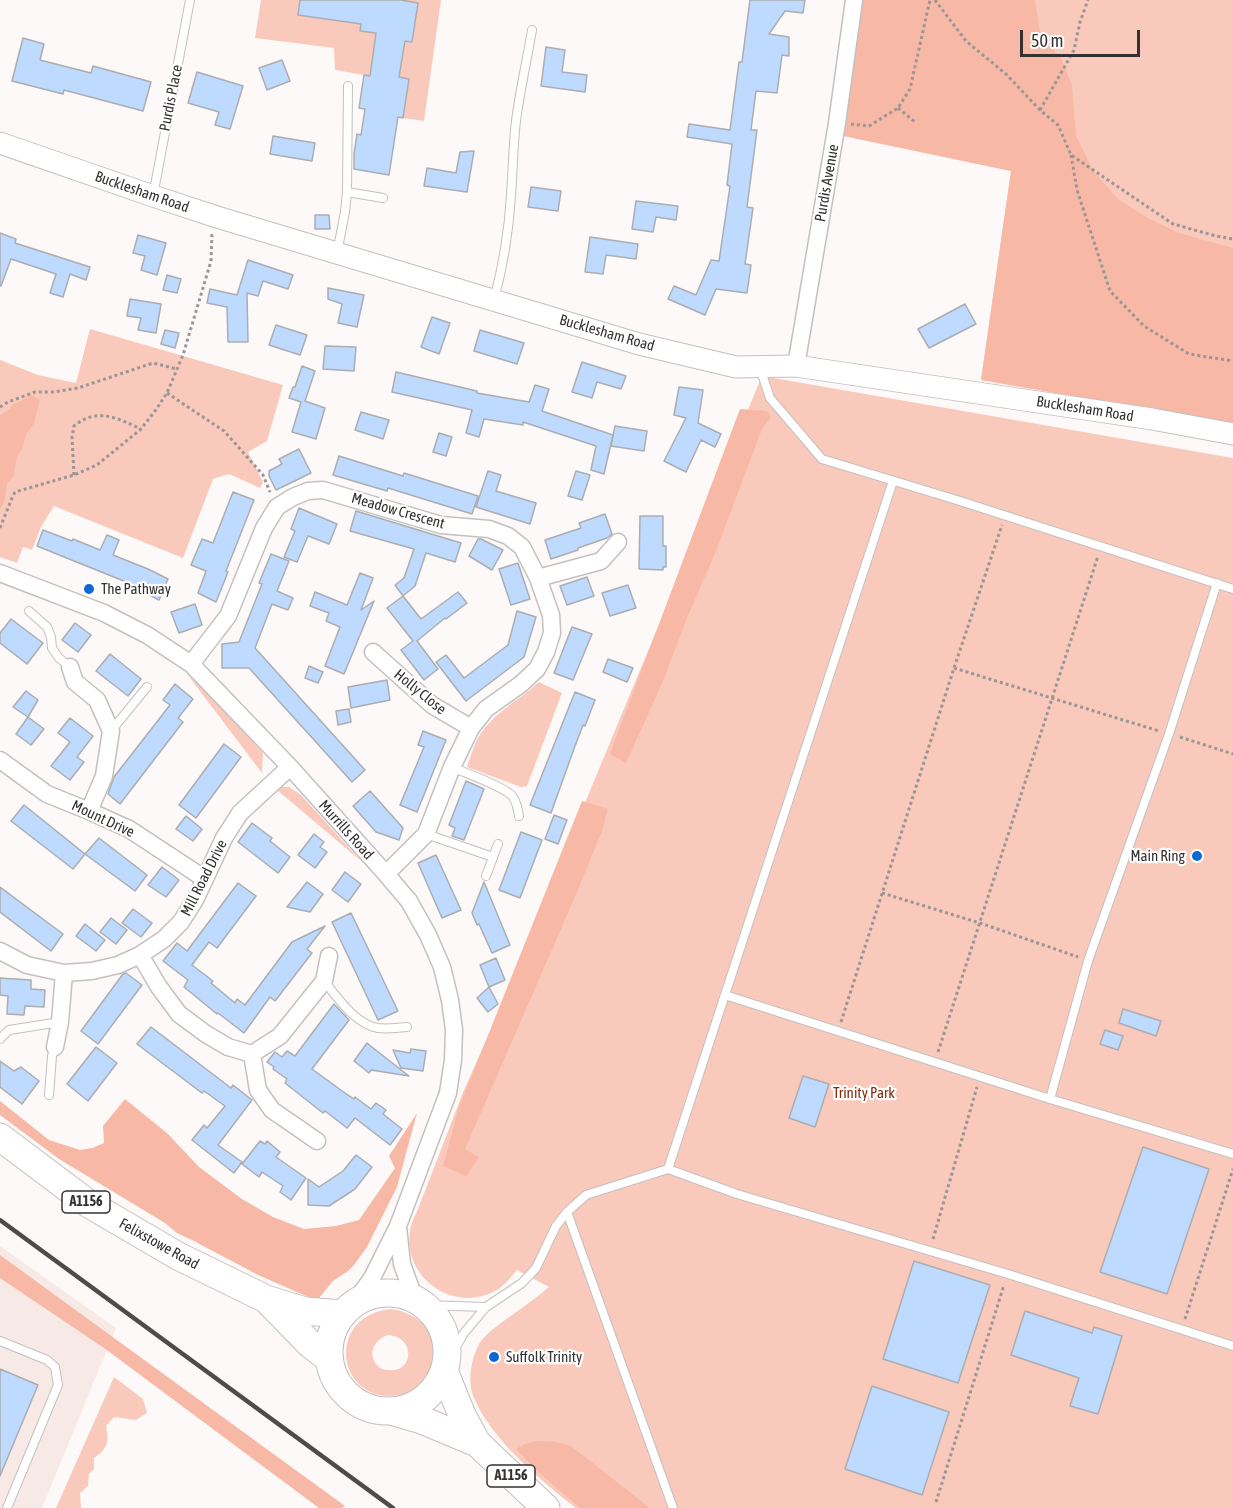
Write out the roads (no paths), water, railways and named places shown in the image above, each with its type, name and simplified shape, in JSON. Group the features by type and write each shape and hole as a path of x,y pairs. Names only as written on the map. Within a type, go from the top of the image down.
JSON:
{"main road":[{"name":"Felixstowe Road","path":"0,1137 89,1204 178,1256 266,1299 304,1311 348,1309"},
{"path":"403,1295 435,1315 442,1327 448,1346 446,1368 437,1387 410,1407 391,1411 374,1410 355,1403 342,1391 332,1376 328,1358 329,1339 333,1326 348,1309 366,1296 403,1295"},
{"name":"Felixstowe Road","path":"266,1299 310,1344 328,1358"},
{"name":"A1156","path":"446,1368 462,1415 477,1443 546,1508"},
{"name":"A1156","path":"391,1411 422,1420 477,1443"}],"street":[{"name":"Purdis Avenue","path":"796,366 837,123 854,0"},
{"name":"Bucklesham Road","path":"0,143 217,217 639,344 736,367 796,366 1152,419 1233,434"},
{"name":"Meadow Crescent","path":"191,664 228,616 264,528 277,507 308,491 323,490 441,525 489,530 508,536 522,547 538,578 551,615 552,633 546,652 537,669 486,710 471,728 452,767 426,834 386,874"},
{"path":"538,578 601,561 618,542"},
{"name":"Murrills Road","path":"0,573 104,613 147,635 191,664 290,767 386,874 409,901 428,935 442,967 454,1030 453,1060 448,1094 398,1226 372,1278 348,1309"},
{"name":"Holly Close","path":"373,652 432,705 471,728"},
{"path":"70,667 75,681 97,700 111,731 104,776 89,811"},
{"name":"Mount Drive","path":"0,760 46,794 129,829 205,879"},
{"name":"Mill Road Drive","path":"0,951 27,965 64,973 92,971 118,965 140,955 164,939 181,922 195,900 224,838 240,813 290,767"},
{"path":"140,955 179,1014 206,1035 228,1047 252,1054 280,1036 324,981 329,956"},
{"path":"55,1047 60,1022 64,973"},
{"path":"252,1054 258,1089 272,1110 318,1141"},
{"name":"Murrills Road","path":"398,1226 402,1264 419,1303"}],"lane":[{"name":"Purdis Place","path":"153,196 190,0"},
{"path":"494,300 501,275 508,231 516,120 532,30"},
{"path":"336,253 345,212 348,86"},
{"path":"346,192 383,198"},
{"path":"759,367 770,398 822,459 1233,589"},
{"path":"668,1169 893,481"},
{"path":"1050,1099 1088,961 1169,734 1217,583"},
{"path":"29,611 46,627 51,637 52,648 70,667"},
{"path":"111,731 147,687"},
{"path":"452,767 513,796 519,816"},
{"path":"426,834 493,857"},
{"path":"486,876 498,844"},
{"path":"324,981 357,1017 368,1025 378,1028 407,1027"},
{"path":"724,995 1050,1099 1233,1154"},
{"path":"0,1039 9,1030 60,1022"},
{"path":"49,1095 52,1056 55,1047"},
{"path":"446,1368 464,1333 486,1307 522,1283 536,1268 556,1226 567,1212 586,1195 668,1169 738,1194 1008,1274 1233,1347"},
{"path":"567,1212 673,1508"},
{"path":"419,1303 486,1307"},
{"path":"0,1341 47,1360 55,1367 58,1384 7,1508"}],"railway":[{"path":"0,1220 393,1508"}],"place":[{"name":"The Pathway","path":"89,589"},
{"name":"Main Ring","path":"1197,856"},
{"name":"Suffolk Trinity","path":"494,1357"}],"park label":[{"name":"Trinity Park","path":"864,1093"}]}
